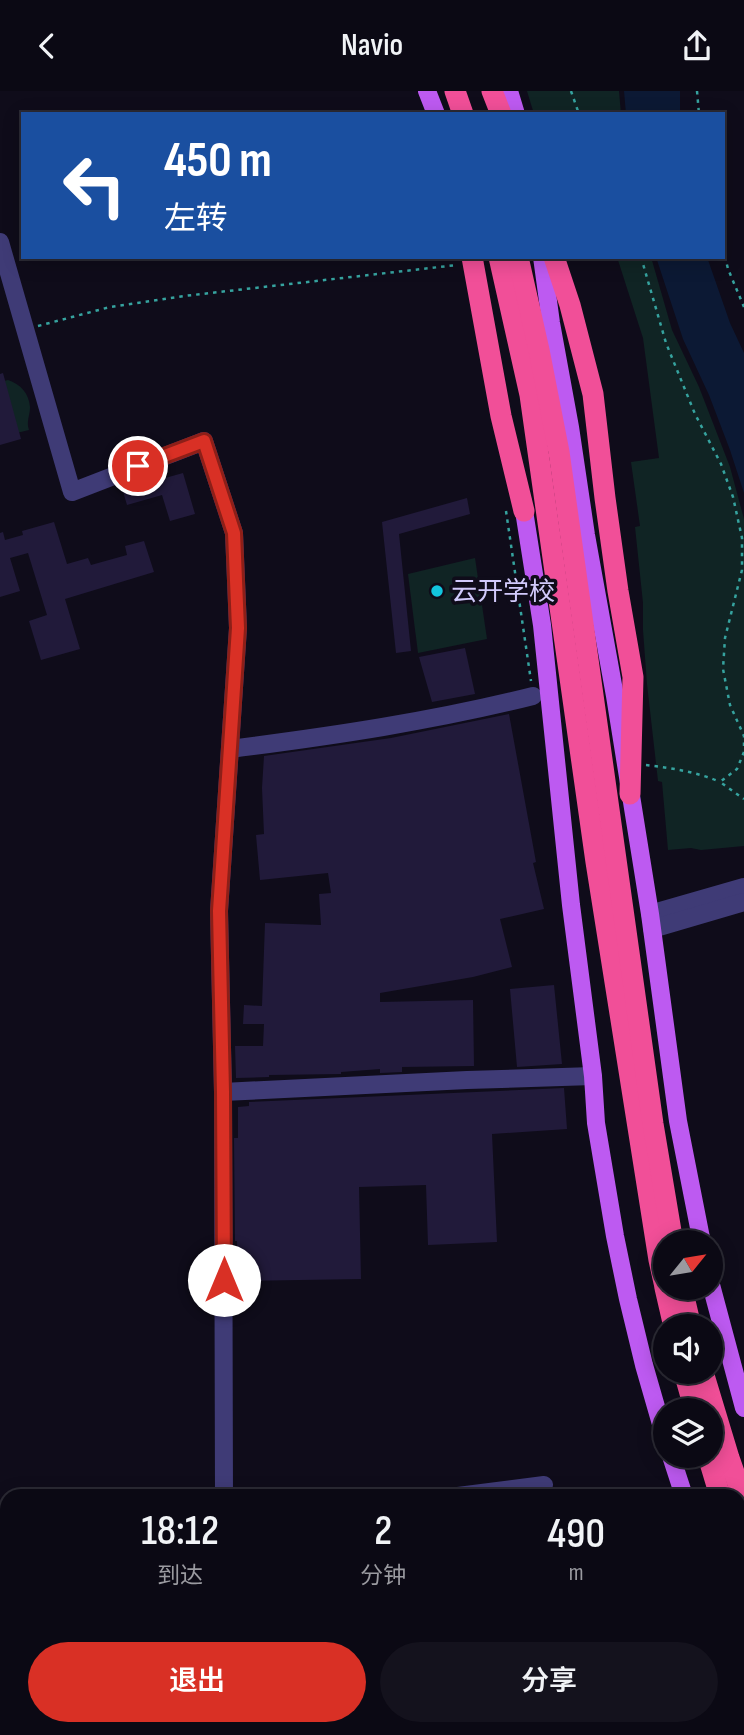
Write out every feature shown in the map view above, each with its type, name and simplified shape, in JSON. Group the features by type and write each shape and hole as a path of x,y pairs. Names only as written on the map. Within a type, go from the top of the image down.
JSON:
{"highway":[{"path":"447,91 451,112"},
{"path":"455,91 462,112"},
{"path":"482,91 488,112"},
{"path":"492,91 500,112"},
{"path":"499,259 530,395 596,862 654,1230"},
{"path":"518,259 559,452 649,1098 671,1230"},
{"path":"555,259 570,305 593,394 618,591 634,677 630,795"},
{"path":"465,261 501,416 514,507"},
{"path":"717,1468 719,1489"},
{"path":"722,1468 736,1489"}],"main road":[{"path":"427,91 435,112"},
{"path":"509,91 515,112"},
{"path":"478,259 508,403 514,507 542,625 596,1123 621,1266 654,1398"},
{"path":"542,259 651,922 678,1121 699,1230"},
{"path":"715,1300 744,1408"},
{"path":"675,1468 682,1489"}],"street":[{"path":"1,250 72,492 204,441 234,533 238,628 219,911 223,1092 224,1489"},
{"path":"230,749 378,729 533,696"},
{"path":"651,922 744,887"},
{"path":"651,922 744,902"},
{"path":"223,1092 593,1076"},
{"path":"513,1489 544,1485"}],"path":[{"path":"571,91 578,112"},
{"path":"697,91 699,112"},
{"path":"725,255 744,307"},
{"path":"642,259 666,343 695,414 721,464 733,497 742,538 742,569 725,638 723,669 730,705 744,736 744,750 737,769 720,782"},
{"path":"25,329 110,307 465,261"},
{"path":"514,507 533,696"},
{"path":"646,765 696,773 720,782 744,800"}],"green space":[{"path":"527,91 619,91 621,112 533,112"},
{"path":"618,259 652,259 672,330 699,387 730,467 744,519 744,846 668,850 662,782 658,781 647,684 643,603 635,527 640,526 631,462 659,458 643,338"},
{"path":"8,380 20,387 28,397 29,430 0,437 0,382"},
{"path":"475,558 487,639 418,653 408,574"}],"water":[{"path":"624,91 680,91 680,112 626,112"},
{"path":"657,259 708,259 730,323 744,353 744,493 709,395 683,339"}],"building":[{"path":"3,373 21,439 0,445 0,374"},
{"path":"183,473 195,514 170,521 162,495 127,505 122,488 157,477 158,480"},
{"path":"467,498 470,514 399,534 411,651 396,653 382,522"},
{"path":"54,522 67,564 88,558 91,565 127,555 125,546 144,541 154,572 65,599 80,649 41,660 29,621 47,615 28,553 10,558 20,591 0,597 0,533 3,532 5,540 23,535 22,531"},
{"path":"465,648 475,694 432,702 419,657"},
{"path":"509,714 536,862 533,863 544,909 500,919 512,967 473,977 380,993 380,1002 473,1000 474,1066 402,1067 402,1072 380,1073 380,1069 341,1074 236,1078 235,1046 263,1046 264,1024 243,1024 244,1005 262,1006 265,923 321,925 319,894 331,893 328,873 260,880 256,835 264,834 264,756 391,738"},
{"path":"554,985 562,1064 517,1067 510,989"},
{"path":"564,1088 567,1129 492,1134 497,1242 428,1245 426,1185 359,1187 361,1279 238,1281 234,1138 238,1138 238,1107 249,1106 249,1102"}],"place":[{"name":"云开学校","path":"437,591"}],"route":[{"path":"138,466 204,441 234,533 238,628 219,911 224,1280"}]}
